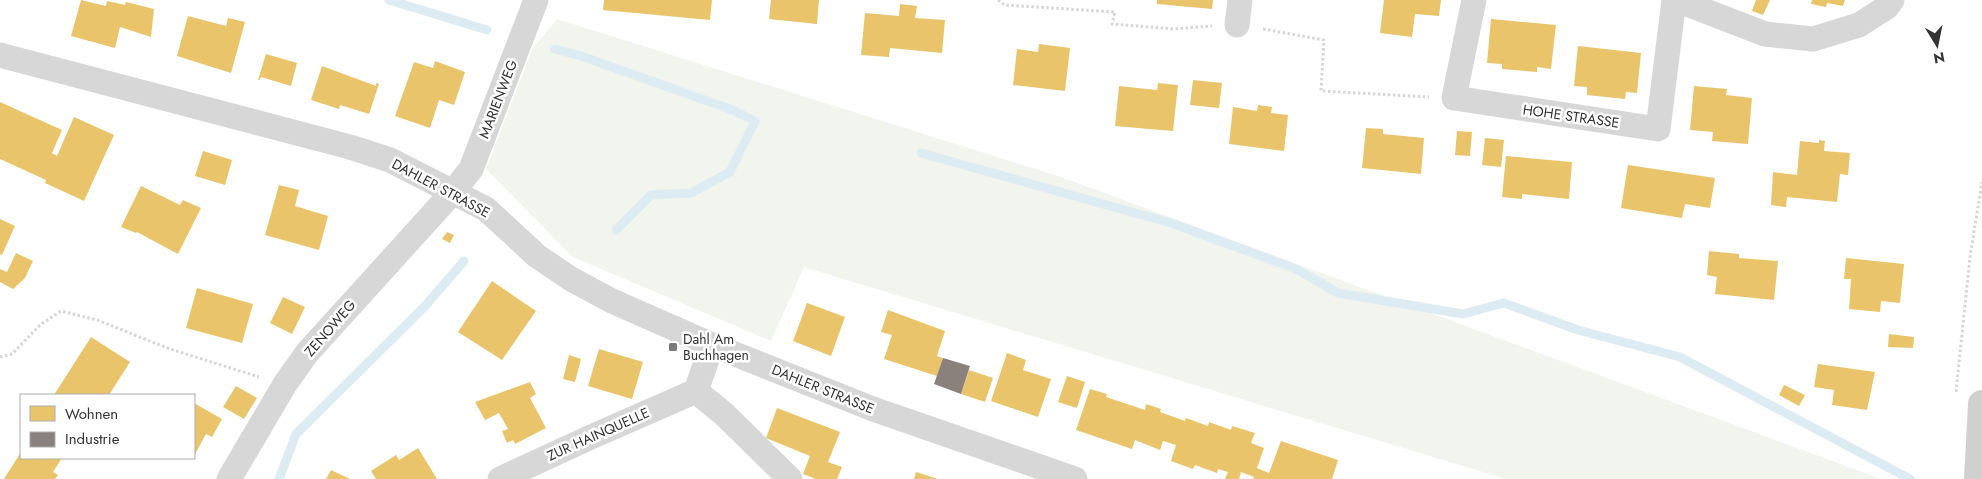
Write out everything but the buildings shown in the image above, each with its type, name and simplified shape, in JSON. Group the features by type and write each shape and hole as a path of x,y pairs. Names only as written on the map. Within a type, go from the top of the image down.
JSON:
{"main road":[{"path":"1978,479 1982,404"}],"street":[{"name":"MARIENWEG","path":"452,193 472,169 536,0"},
{"path":"1237,25 1240,0"},
{"path":"1454,98 1474,0"},
{"name":"HOHE STRASSE","path":"1454,98 1658,129 1676,0 1765,34 1813,39 1859,25 1887,7 1892,0"},
{"name":"DAHLER STRASSE","path":"0,55 350,147 390,160 486,209 537,256 571,279 612,302 712,345 873,409 1075,479"},
{"name":"ZENOWEG","path":"229,479 285,384 307,353 452,193"},
{"path":"712,345 696,391 725,415 790,479"},
{"name":"ZUR HAINQUELLE","path":"500,479 591,436 696,391"}],"path":[{"path":"998,0 1005,5 1115,12 1112,24 1174,29 1237,25 1324,40 1321,91 1454,98"},
{"path":"1955,399 1970,257 1982,182"},
{"path":"0,357 12,354 40,325 61,311 97,320 170,349 285,384"}],"shaded area":[{"path":"557,19 1061,177 1881,479 1506,479 804,267 771,341 573,257 486,169 532,50"}],"waterway":[{"path":"389,0 487,30"},
{"path":"555,49 581,56 730,109 755,121 730,172 691,193 651,195 616,230"},
{"path":"921,153 1171,223 1296,269 1338,293 1463,314 1504,303 1578,330 1680,357 1910,479"},
{"path":"279,479 296,434 425,306 464,261"}],"place":[{"name":"Dahl Am Buchhagen","path":"673,347"}]}
